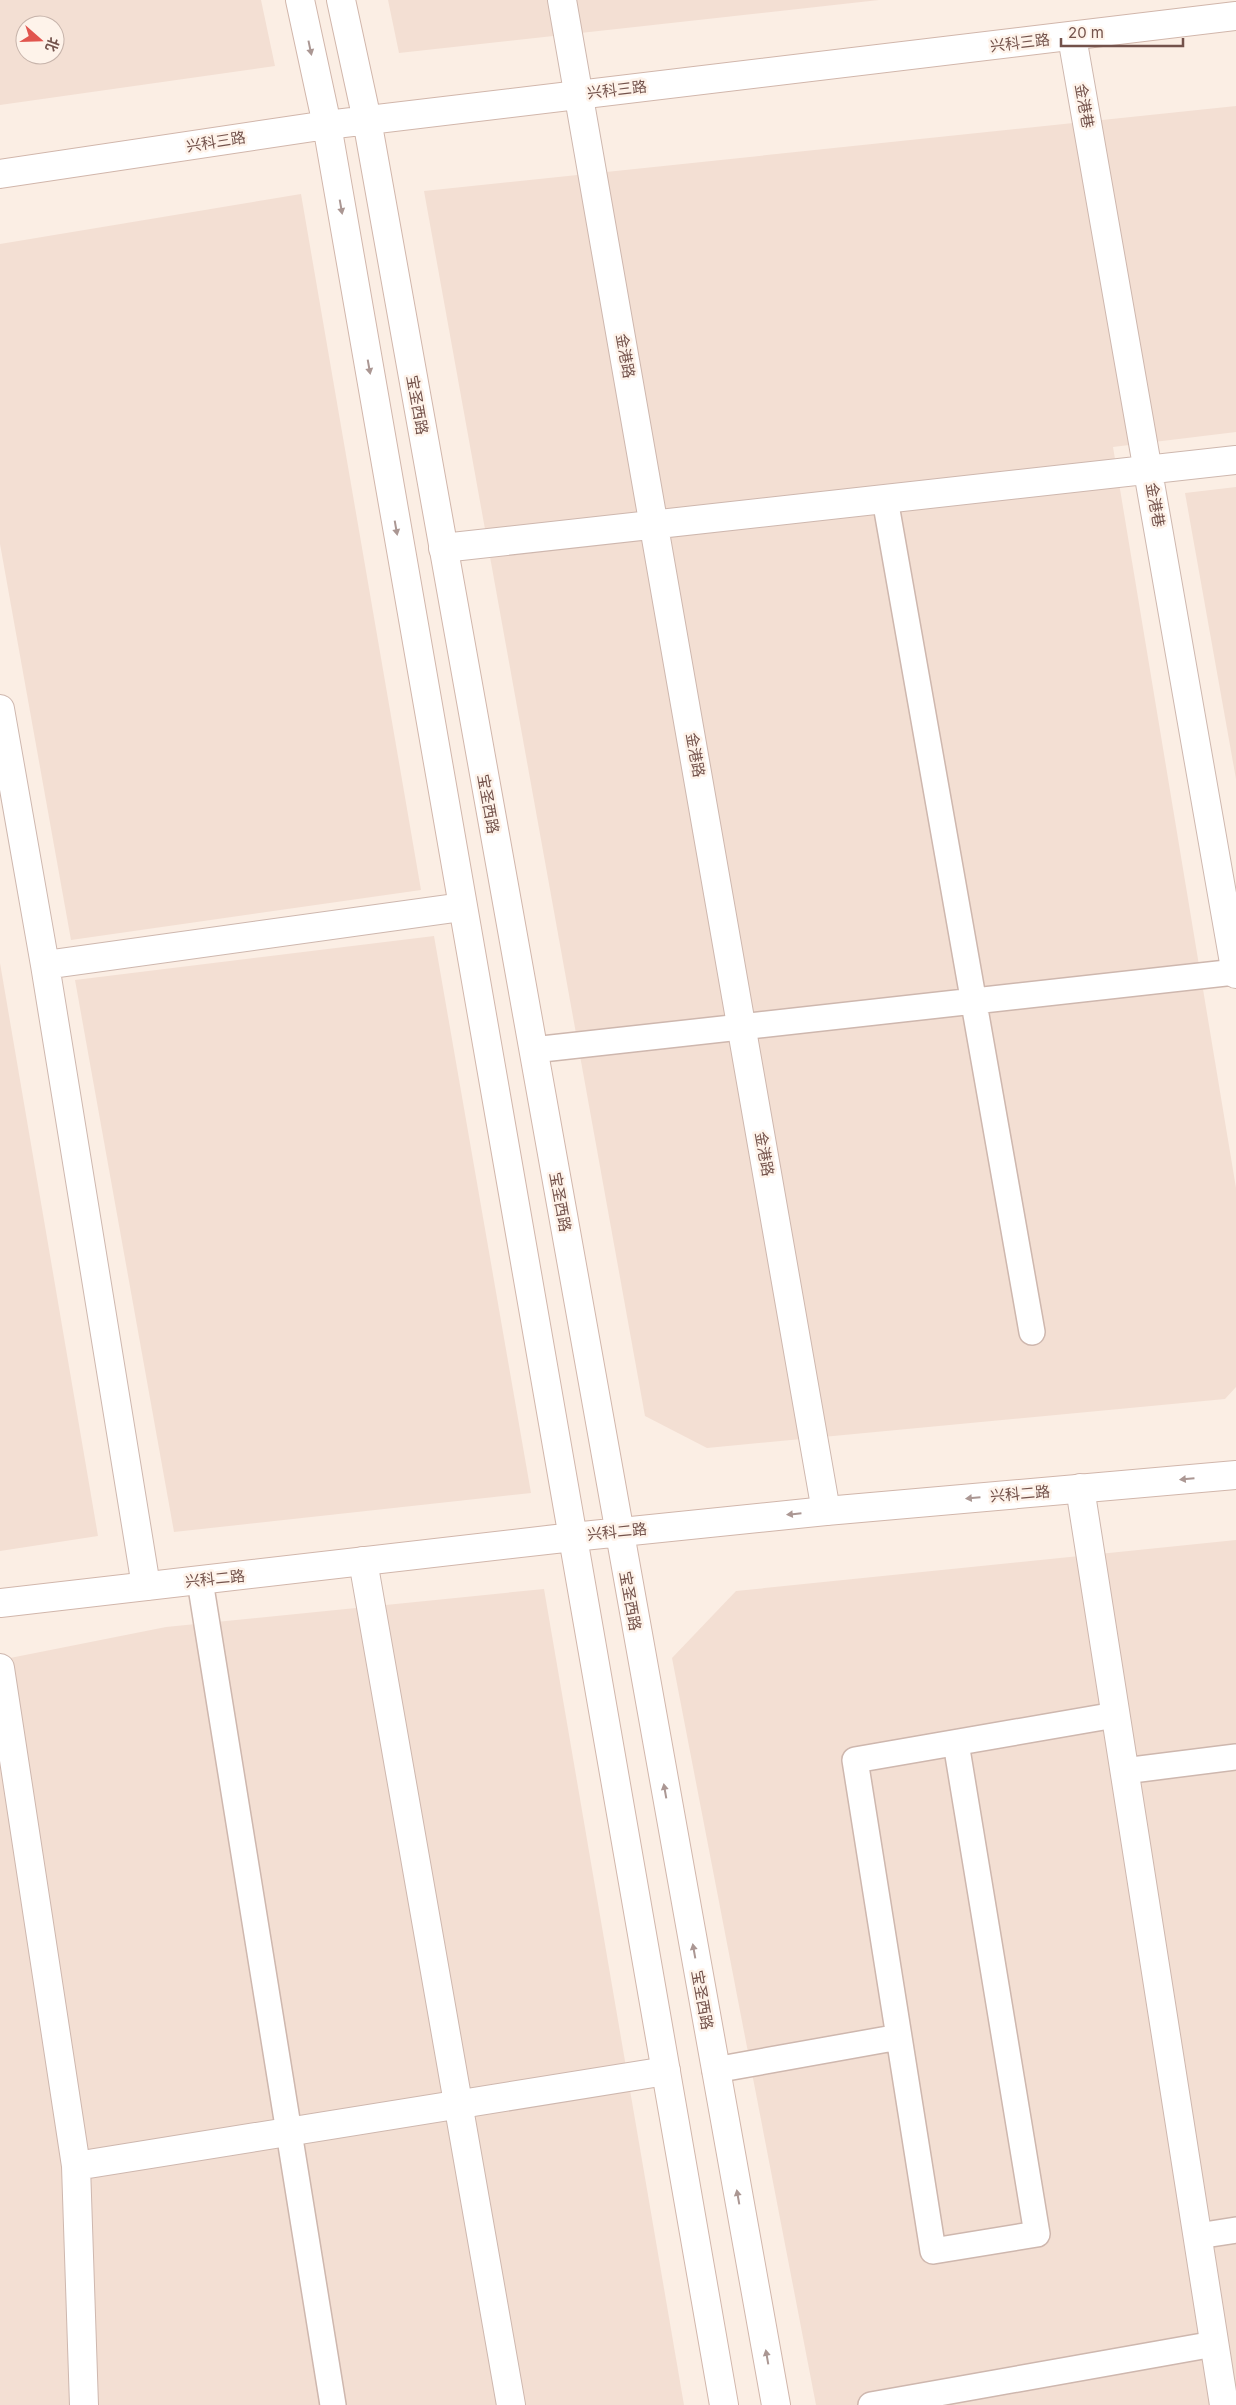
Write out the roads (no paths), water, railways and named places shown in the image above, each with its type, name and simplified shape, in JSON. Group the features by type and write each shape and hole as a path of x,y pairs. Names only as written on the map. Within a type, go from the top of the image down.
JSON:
{"street":[{"path":"300,0 327,124 724,2405"},
{"name":"宝圣西路","path":"341,0 367,120 618,1532 776,2405"},
{"name":"金港路","path":"562,0 826,1511"},
{"name":"兴科三路","path":"0,174 327,124 1072,37 1236,16"},
{"name":"金港巷","path":"1072,37 1236,973"},
{"path":"443,548 1236,460"},
{"path":"0,709 45,965 146,1586"},
{"path":"45,965 462,907"},
{"name":"兴科二路","path":"0,1603 618,1532 826,1511 1236,1475"},
{"path":"1080,1488 1224,2405"},
{"path":"363,1561 511,2405"},
{"path":"0,1668 76,2166 84,2405"},
{"path":"76,2166 666,2071"}],"lane":[{"path":"885,499 1032,1332"},
{"path":"533,1050 1236,973"},
{"path":"200,1581 333,2405"},
{"path":"956,1743 1037,2234 933,2251 855,1760 1115,1715"},
{"path":"1124,1771 1236,1757"},
{"path":"715,2070 899,2037"},
{"path":"1198,2236 1236,2230"},
{"path":"871,2405 985,2395 1214,2344"}]}
